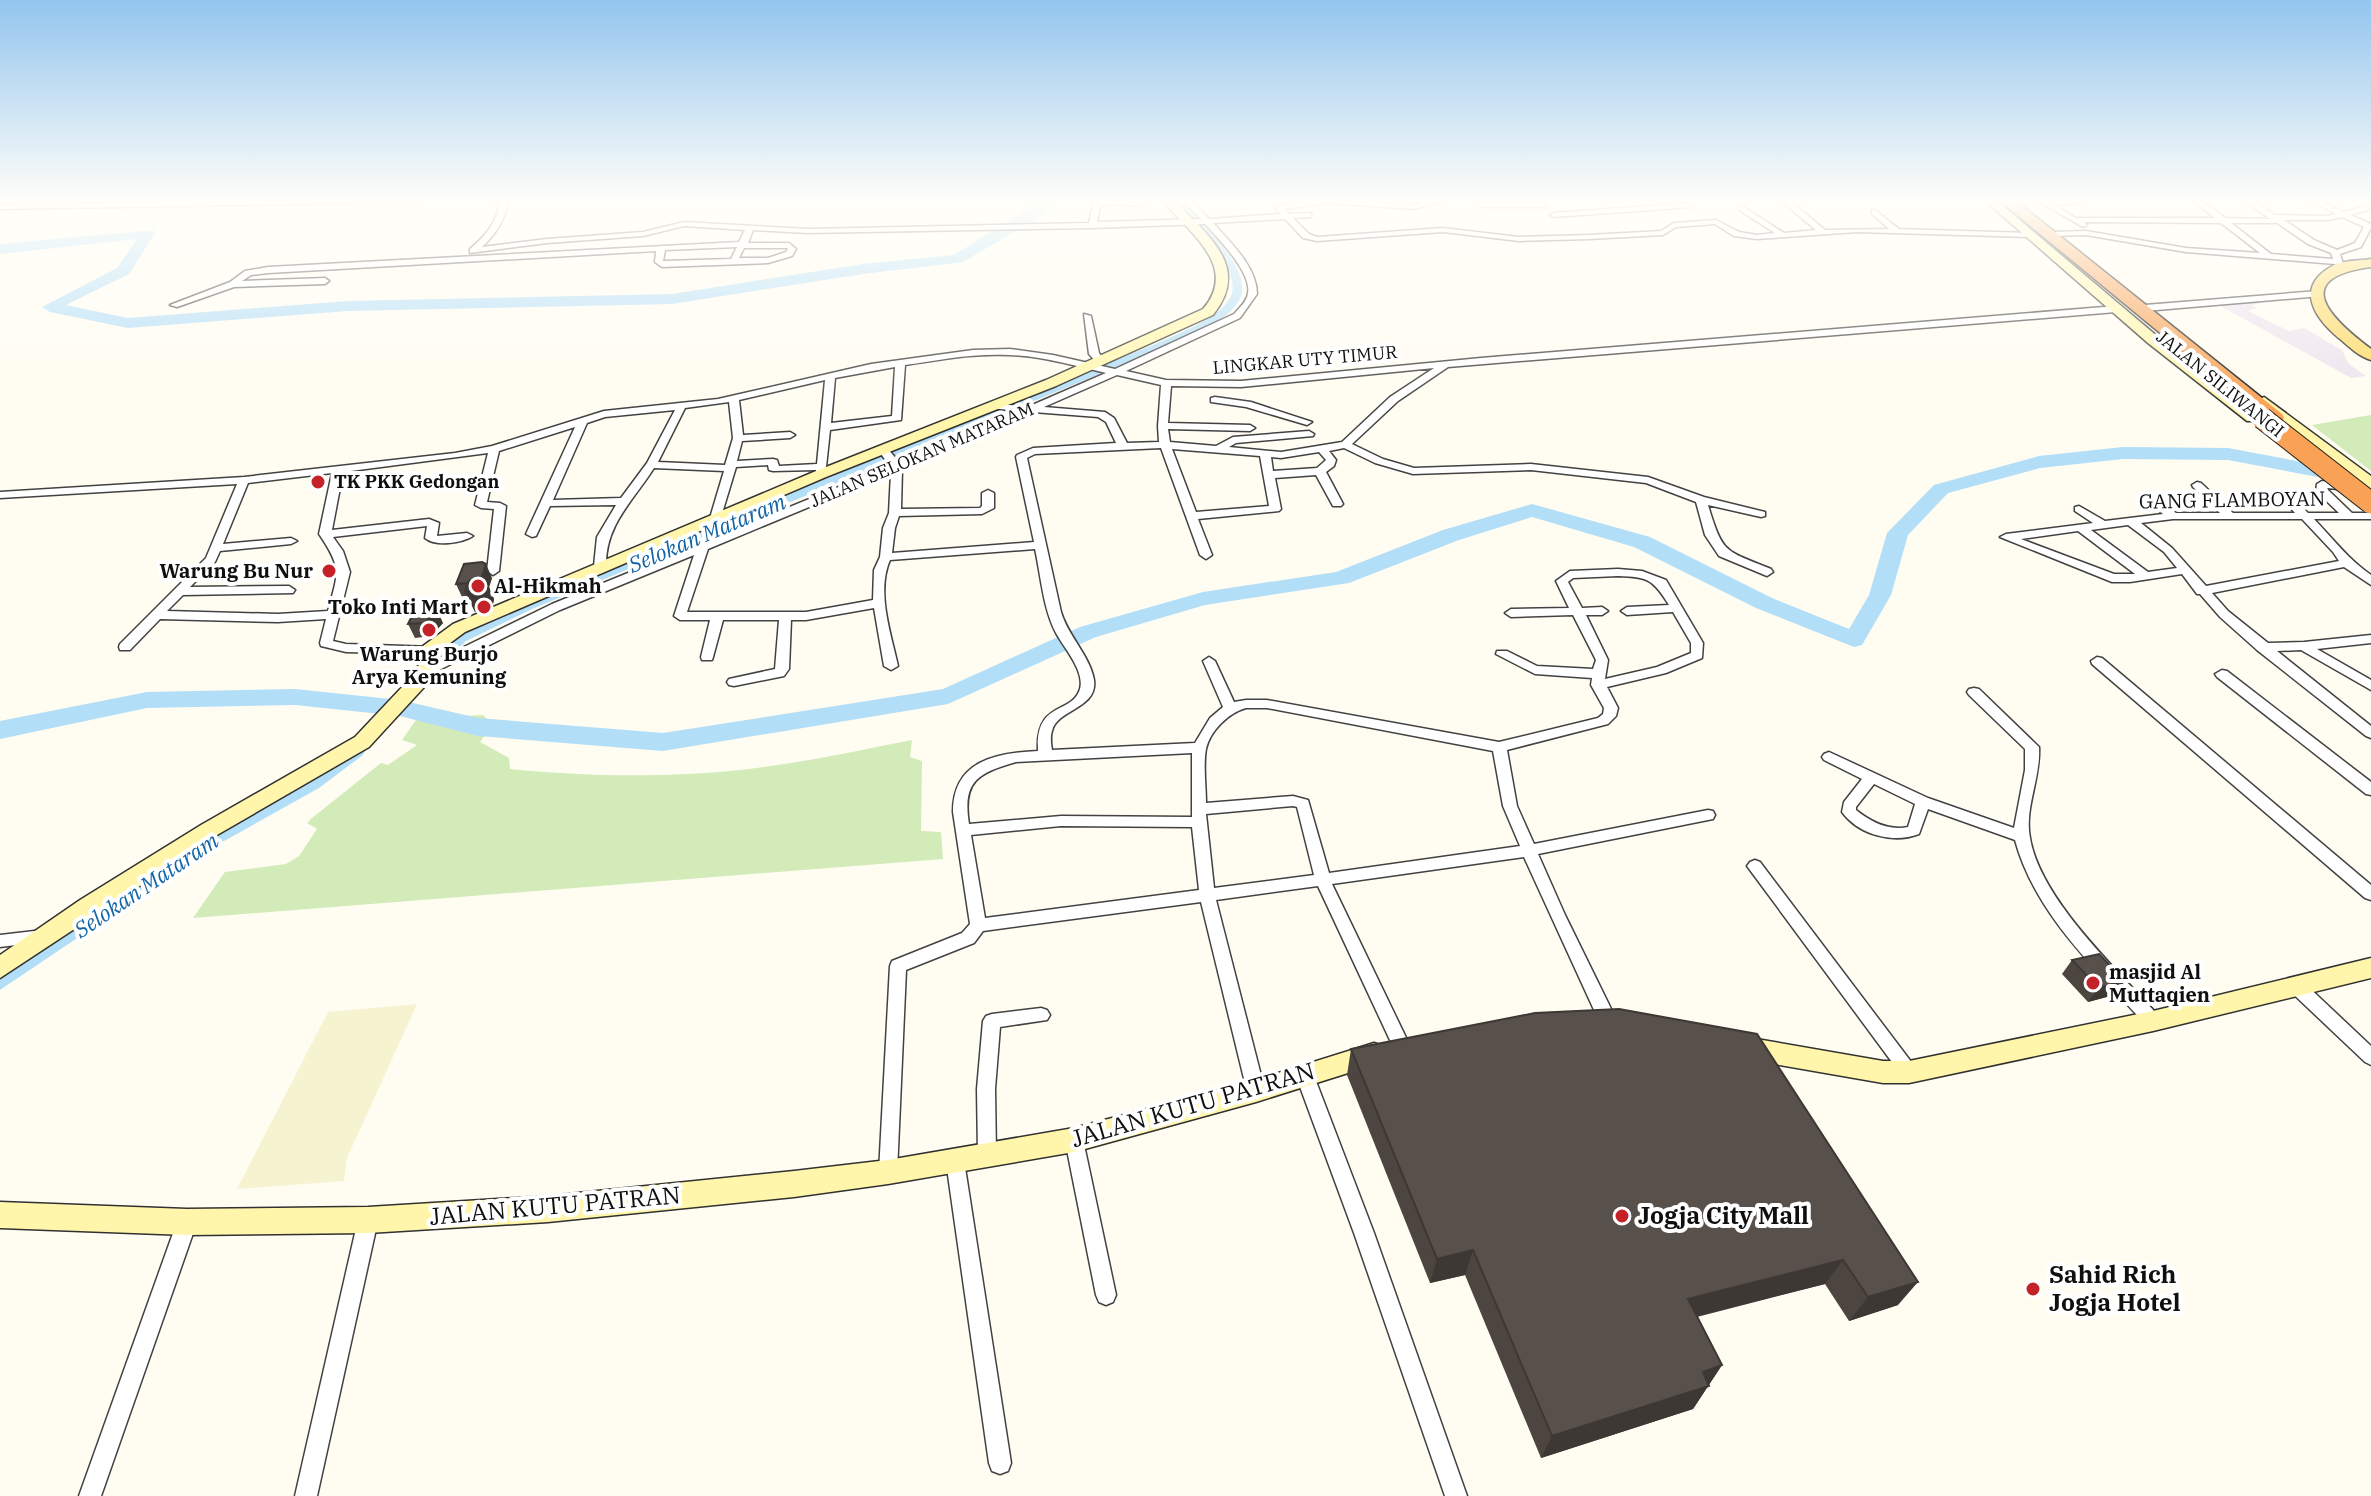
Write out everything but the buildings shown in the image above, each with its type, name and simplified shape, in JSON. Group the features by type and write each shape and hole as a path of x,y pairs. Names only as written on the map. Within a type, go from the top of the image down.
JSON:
{"highway":[{"name":"JALAN SILIWANGI","path":"2078,270 2215,387 2259,409"},
{"name":"JALAN SILIWANGI","path":"2091,270 2259,409 2367,506"}],"main road":[{"path":"2330,270 2321,280 2318,294 2322,314 2371,356"}],"street":[{"path":"233,284 246,274 272,270"},
{"path":"1087,316 1094,354 1102,367 1204,314 1218,303 1226,288 1221,270"},
{"name":"JALAN SELOKAN MATARAM","path":"427,665 702,548 998,406 1228,321 1248,304 1253,290 1244,270"},
{"path":"2070,270 2215,387"},
{"path":"2099,270 2259,409 2371,484"},
{"path":"174,305 233,284 325,281"},
{"path":"2145,308 2318,294"},
{"name":"LINGKAR UTY TIMUR","path":"0,495 244,480 455,456 494,449 583,420 628,410 681,407 734,399 900,363 990,352 1053,358 1166,383 1216,385 1447,363 2116,309"},
{"path":"826,427 897,418 900,363"},
{"name":"LINGKAR UTY TIMUR","path":"1345,445 1394,399 1447,363"},
{"name":"JALAN SELOKAN MATARAM","path":"0,968 209,830 362,742 459,628 600,566 714,521 821,470 891,459 1028,409 1102,367"},
{"path":"651,465 732,466 773,462 773,468 779,469 821,470 830,377"},
{"path":"1166,383 1165,445 1206,555"},
{"path":"1213,427 1216,385"},
{"path":"727,536 714,521 738,438 734,399"},
{"path":"1215,400 1247,404 1308,428 1233,440 1216,451"},
{"path":"998,406 1101,414 1110,420 1123,446"},
{"path":"600,566 598,547 602,536 651,465 681,407"},
{"path":"532,534 583,420"},
{"path":"1163,426 1250,428"},
{"path":"738,438 790,435"},
{"path":"1045,754 1045,729 1056,715 1082,699 1087,676 1063,634 1050,601 1021,457 1033,451 1165,445 1265,455 1345,445 1379,461 1413,471 1531,467 1648,480 1701,500 1761,514"},
{"path":"493,571 500,506 481,505 494,449"},
{"path":"1267,475 1320,471 1331,460 1323,450"},
{"path":"1192,516 1275,509 1265,455"},
{"path":"891,459 895,513 889,528 886,557 880,570 879,603 891,666"},
{"path":"338,468 325,534 337,551 344,572 326,643 427,665"},
{"path":"1320,471 1337,504"},
{"path":"125,647 217,548 244,480"},
{"path":"2197,485 2229,515"},
{"path":"895,513 982,511 988,508 988,493"},
{"path":"2150,497 2173,516"},
{"path":"1701,500 1711,535 1723,554 1767,572"},
{"path":"548,503 624,501"},
{"path":"2308,502 2290,501 2338,550 2346,563 2371,581"},
{"name":"GANG FLAMBOYAN","path":"2145,575 2112,578 2011,541 2006,536 2173,516 2303,515 2367,506"},
{"path":"2079,509 2101,523"},
{"path":"2129,520 2168,550 2201,591 2262,647 2371,733"},
{"path":"325,534 429,522 433,523 431,538 434,540 467,536"},
{"path":"2081,528 2145,575 2185,570"},
{"path":"217,548 291,541"},
{"path":"886,557 1038,545"},
{"path":"702,548 680,616 785,618 879,603"},
{"path":"2201,591 2346,563"},
{"path":"1256,1091 1207,895 1199,815 1199,748 1215,721 1230,708 1246,704 1267,704 1499,747 1603,721 1609,716 1611,708 1598,680 1602,660 1562,581 1570,575 1642,575 1655,578 1662,583 1697,643 1697,655 1661,670 1598,680 1535,670 1502,654"},
{"path":"180,591 289,590"},
{"path":"1627,611 1676,608"},
{"path":"1511,613 1602,611"},
{"path":"157,615 298,618 332,615"},
{"path":"707,657 717,617"},
{"path":"734,682 779,673 785,618"},
{"path":"2262,647 2371,639"},
{"path":"2303,646 2371,686"},
{"path":"1209,661 1230,708"},
{"path":"2097,661 2371,894"},
{"path":"2222,674 2371,790"},
{"path":"1974,692 2032,747 2021,836 2030,869 2045,895 2153,1021"},
{"path":"1499,747 1510,806 1597,1024 1640,1029"},
{"path":"978,925 960,797 967,779 984,766 1016,757 1199,748"},
{"path":"1829,757 1923,802 2021,836"},
{"path":"1870,779 1849,806 1849,812 1856,820 1896,835 1906,835 1914,830 1923,802"},
{"path":"963,830 1061,821 1199,815 1293,801 1303,804 1323,881 1402,1048"},
{"path":"888,1172 898,966 968,938 978,925 1528,851 1708,815"},
{"path":"1755,866 1909,1072"},
{"path":"0,941 46,935"},
{"path":"1716,1042 1883,1072 1909,1072 2153,1021 2371,968"},
{"path":"2296,986 2371,1057"},
{"path":"987,1155 986,1089 992,1021 1041,1015"},
{"name":"JALAN KUTU PATRAN","path":"0,1215 187,1222 368,1220 563,1207 888,1172 1074,1140 1256,1091 1360,1057 1428,1044"},
{"path":"1305,1076 1343,1169 1456,1496 1443,1496"},
{"path":"1074,1140 1106,1295"},
{"path":"955,1161 1000,1463"},
{"path":"306,1496 368,1220"},
{"path":"90,1496 187,1222"}],"shaded area":[{"path":"2253,300 2260,304 2252,305 2257,308 2248,311 2289,331 2304,328 2342,350 2349,364 2366,376 2351,378 2217,304"},
{"path":"417,1004 347,1158 344,1181 237,1189 328,1012"}],"green space":[{"path":"2371,415 2371,471 2312,425"},
{"path":"442,710 465,716 483,715 493,725 480,742 509,758 510,769 565,773 648,775 730,771 799,762 912,740 910,757 922,761 921,831 941,832 943,859 193,918 225,872 286,864 299,856 317,829 307,823 381,763 388,765 417,745 402,740 418,717"}],"waterway":[{"path":"124,270 50,307 128,323 347,306 672,299 858,270"},
{"name":"Selokan Mataram","path":"429,671 461,638 527,606 1197,329 1228,308 1236,297 1238,286 1232,270"},
{"path":"0,730 147,700 295,697 400,708 478,727 663,742 948,696 1088,632 1203,599 1341,578 1451,535 1532,510 1642,542 1764,603 1854,640 1880,595 1898,533 1941,489 2039,462 2123,453 2228,454 2371,481"},
{"name":"Selokan Mataram","path":"0,982 202,845 313,784 357,751"}],"place":[{"name":"TK PKK Gedongan","path":"318,482"},
{"name":"Warung Bu Nur","path":"329,571"},
{"name":"Al-Hikmah","path":"478,586"},
{"name":"Toko Inti Mart","path":"484,607"},
{"name":"Warung Burjo Arya Kemuning","path":"429,630"},
{"name":"masjid Al Muttaqien","path":"2093,983"},
{"name":"Jogja City Mall","path":"1622,1216"},
{"name":"Sahid Rich Jogja Hotel","path":"2033,1289"}]}
